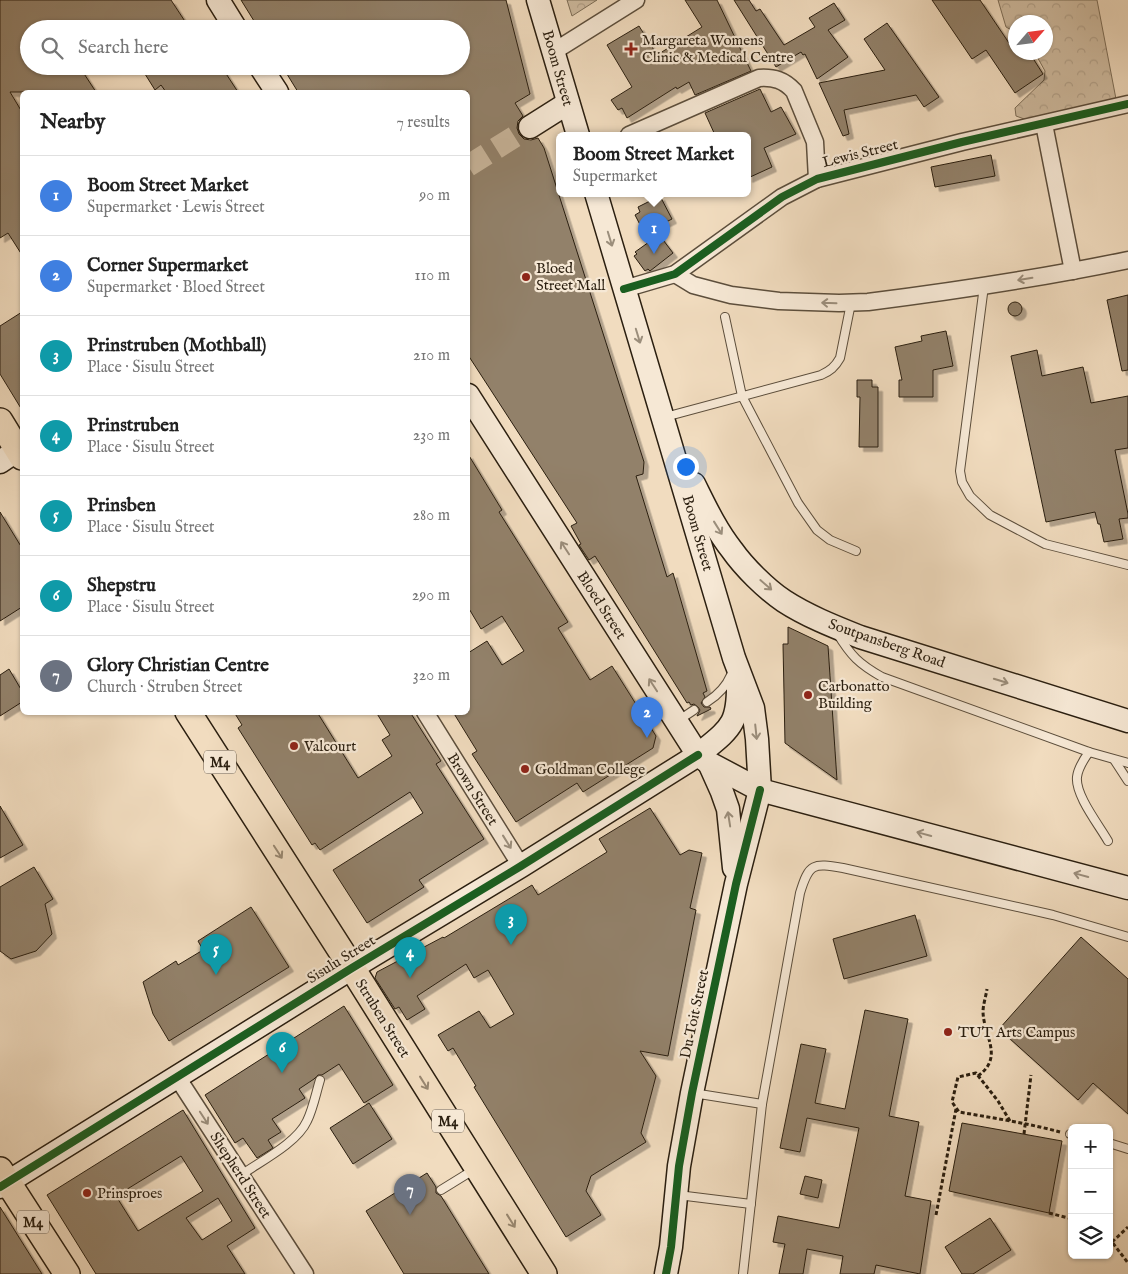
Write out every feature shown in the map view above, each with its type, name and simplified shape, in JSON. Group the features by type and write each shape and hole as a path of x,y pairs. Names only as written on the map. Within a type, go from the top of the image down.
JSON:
{"main road":[{"path":"218,0 230,20"},
{"name":"Boom Street","path":"538,0 577,132"},
{"path":"266,75 275,90"},
{"path":"530,126 568,103"},
{"name":"Boom Street","path":"597,197 736,663 750,696 757,739 760,790"},
{"name":"Bloed Street","path":"470,398 685,716 704,759 760,790"},
{"path":"0,421 16,454"},
{"name":"Soutpansberg Road","path":"670,438 711,517 732,550 753,574 784,600 832,626 860,637 1128,720"},
{"name":"Sisulu Street","path":"3,1180 177,1077 521,866 704,759 734,720 738,705 736,663"},
{"name":"Struben Street","path":"190,715 352,968 544,1274"},
{"name":"Du Toit Street","path":"704,759 722,792 728,809 736,884"},
{"path":"760,790 1128,888"},
{"name":"Du Toit Street","path":"666,1274 692,1093 736,884 760,790"},
{"name":"M4","path":"3,1180 67,1274"},
{"name":"Du Toit Street","path":"670,1247 674,1274"}],"street":[{"path":"553,52 636,0"},
{"path":"636,132 759,78 776,79 794,91 815,142 817,178"},
{"name":"Lewis Street","path":"624,289 676,274 782,196 817,178 1128,104"},
{"path":"1044,124 1073,271"},
{"path":"676,274 693,285 731,295 779,301 851,303 984,286 1128,260"},
{"name":"Brown Street","path":"426,715 521,866"},
{"name":"Shepherd Street","path":"177,1077 305,1274"}],"lane":[{"path":"984,286 960,470 962,482 970,496 990,515 1045,544 1128,565"},
{"path":"663,417 821,375 836,366 840,358 851,303"},
{"path":"725,317 742,396 798,503 817,530 830,540 856,551"},
{"path":"832,626 848,650 862,666 882,678 1089,752 1128,763"},
{"path":"707,702 724,688 736,663"},
{"path":"1089,752 1079,769 1078,784 1081,795 1108,841"},
{"path":"1115,760 1128,781"},
{"path":"743,1274 762,1104 800,893 806,874 817,866 823,865 843,868 1053,915 1128,937"},
{"path":"242,1175 302,1130 307,1121 320,1080"},
{"path":"692,1093 762,1104"},
{"path":"1113,1144 1128,1149"},
{"path":"441,1190 477,1168"},
{"path":"676,1194 751,1204"}],"path":[{"path":"978,1076 987,1070 992,1053 983,1012 986,989"},
{"path":"1010,1121 976,1073 958,1077 952,1102 959,1112 1010,1121 1025,1123 1068,1133"},
{"path":"1024,1134 1031,1075"},
{"path":"936,1214 956,1108"},
{"path":"1048,1213 1068,1218"},
{"path":"1113,1238 1128,1227"},
{"path":"1113,1243 1128,1263"}],"green space":[{"path":"567,0 597,0 572,16"},
{"path":"998,0 1097,0 1116,99 1027,120 1016,116 1015,108 1044,80 1045,71 1039,60 1053,60 1053,15 1008,15 1008,28 1006,27"}],"building":[{"path":"0,0 171,0 184,20 20,20 20,75 85,75 95,90 20,90 20,92 10,92 20,109 20,252 8,233 0,238"},
{"path":"241,0 506,0 530,94 515,103 523,116 518,121 517,128 519,134 524,139 538,138 544,148 556,186 556,197 560,197 644,462 643,474 636,476 667,577 673,573 707,691 703,693 705,697 701,703 704,707 710,707 711,709 697,716 700,710 698,707 694,704 691,705 689,702 687,703 595,556 589,560 579,545 581,544 571,526 577,523 470,358 470,90 297,90 288,75 470,75 470,20 253,20"},
{"path":"685,0 717,0 751,71 695,95 689,82 677,89 676,87 627,118 622,108 618,110 611,100 632,87 607,45 639,26 657,55 702,27"},
{"path":"734,0 749,0 756,11 760,9 784,45 815,27 809,18 834,3 845,20 828,30 848,57 817,79 805,54 803,55 801,52 776,67"},
{"path":"932,0 980,0 1008,42 1008,60 1034,60 1043,74 1015,93 986,50 972,59"},
{"path":"887,23 939,97 924,107 916,95 844,110 849,134 843,136 819,83 885,70 864,39"},
{"path":"146,75 227,75 237,90 165,90 161,85 155,90"},
{"path":"760,89 771,112 781,107 796,134 764,148 772,167 751,177 751,132 714,132 705,113"},
{"path":"991,155 995,176 935,187 931,167"},
{"path":"661,197 672,219 654,228 673,253 650,271 648,269 645,271 634,256 637,254 635,252 649,242 635,215 640,212 638,207"},
{"path":"1128,295 1128,370 1122,371 1107,300"},
{"path":"1012,302 1018,302 1022,309 1018,316 1012,316 1008,312 1008,306"},
{"path":"20,313 20,407 0,374 0,326"},
{"path":"946,331 953,366 933,370 933,397 899,397 899,380 902,380 895,347 922,341 921,336"},
{"path":"1037,350 1042,376 1083,367 1091,403 1128,396 1128,448 1115,450 1128,514 1128,518 1119,519 1123,539 1104,542 1095,512 1046,522 1011,356"},
{"path":"857,380 872,380 872,387 878,387 878,447 859,447 860,397 857,397"},
{"path":"470,457 502,510 499,512 568,622 558,628 590,680 612,666 656,736 653,748 583,792 577,783 516,822 472,754 477,751 455,715 470,715 470,652 487,641 502,665 524,651 502,616 481,629 470,610"},
{"path":"0,512 20,545 20,608 0,621"},
{"name":"Carbonatto Building","path":"788,627 828,646 837,780 785,743 783,644 788,644"},
{"path":"9,669 20,688 20,703 0,716 0,675"},
{"path":"236,715 319,715 358,778 392,756 382,740 390,735 378,715 412,715 441,761 436,764 484,839 419,880 424,887 367,923 333,870 423,813 410,792 320,850 315,843 312,845 238,728 242,725"},
{"path":"0,806 23,845 0,858"},
{"path":"650,808 680,855 689,850 702,853 690,908 696,910 668,1056 640,1051 656,1076 641,1133 646,1142 591,1176 586,1191 601,1215 566,1237 474,1087 476,1086 453,1048 448,1051 438,1035 479,1011 490,1028 514,1014 488,970 474,978 466,964 417,996 425,1009 407,1020 399,1007 395,1009 375,978 377,972 444,938 532,885 538,895 607,852 599,839"},
{"path":"34,867 53,899 45,904 52,934 36,951 11,959 0,951 0,887"},
{"path":"251,907 289,967 169,1041 153,1014 143,982 176,961 178,965 203,950 198,941"},
{"path":"915,915 927,956 844,979 833,939"},
{"path":"1081,937 1128,979 1128,1114 1093,1083 1078,1100 999,1029"},
{"path":"344,1006 393,1085 364,1103 339,1064 322,1075 318,1075 299,1089 305,1098 272,1119 281,1132 268,1140 273,1148 257,1158 243,1138 235,1143 205,1095"},
{"path":"865,1010 908,1019 889,1116 919,1122 905,1196 931,1201 920,1274 876,1265 874,1274 840,1274 843,1256 807,1249 803,1274 779,1274 785,1244 773,1242 778,1216 839,1228 859,1128 807,1118 800,1152 780,1148 801,1044 826,1049 815,1103 845,1109"},
{"path":"369,1103 392,1139 353,1164 330,1128"},
{"name":"Prinsproes","path":"183,1110 255,1228 227,1246 245,1274 96,1274 47,1195","holes":["181,1156 203,1191 138,1231 116,1196","218,1198 232,1221 202,1240 186,1218"]},
{"path":"962,1123 1062,1141 1049,1213 949,1191"},
{"path":"427,1173 436,1187 436,1193 441,1196 489,1274 404,1274 366,1211"},
{"path":"805,1176 822,1180 818,1198 800,1194"},
{"path":"0,1207 42,1274 0,1274"},
{"path":"990,1218 1011,1250 973,1274 962,1274 945,1247"}],"tunnel":[{"path":"470,165 530,127"}],"cycle path":[{"path":"624,289 675,274 782,197 817,179 962,142 1128,104"},
{"path":"0,1187 698,755"},
{"path":"666,1274 671,1247 679,1166 692,1093 736,884 760,790"}],"place":[{"name":"Margareta Womens Clinic & Medical Centre","path":"631,49"},
{"name":"Boom Street Market","path":"654,254"},
{"name":"Bloed Street Mall","path":"526,277"},
{"name":"Carbonatto Building","path":"808,695"},
{"name":"Corner Supermarket","path":"647,738"},
{"name":"Valcourt","path":"294,746"},
{"name":"Goldman College","path":"525,769"},
{"name":"Prinstruben (Mothball)","path":"511,945"},
{"name":"Prinsben","path":"216,975"},
{"name":"Prinstruben","path":"410,978"},
{"name":"TUT Arts Campus","path":"948,1032"},
{"name":"Shepstru","path":"282,1073"},
{"name":"Prinsproes","path":"87,1193"},
{"name":"Glory Christian Centre","path":"410,1215"}]}
